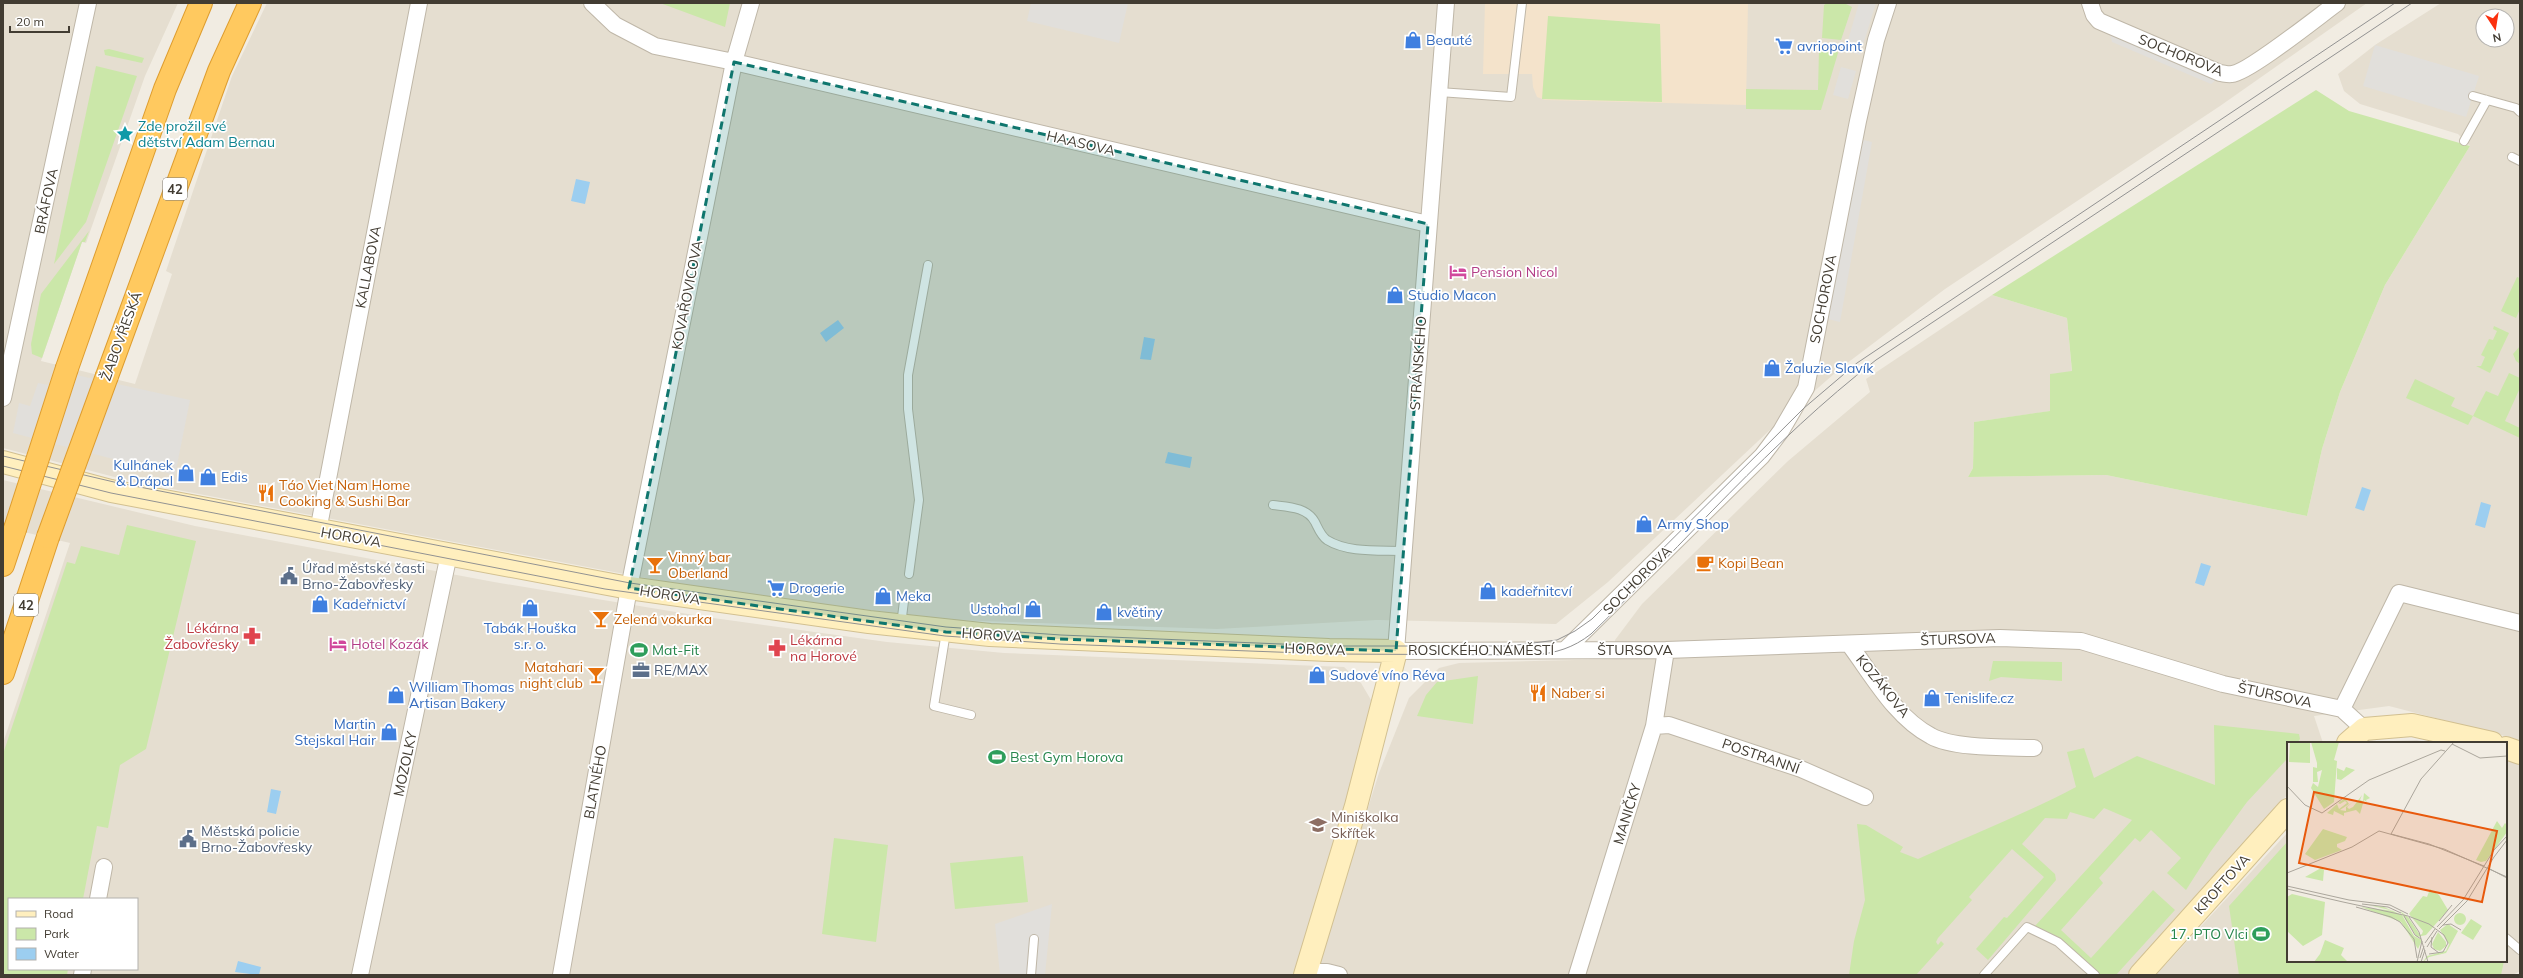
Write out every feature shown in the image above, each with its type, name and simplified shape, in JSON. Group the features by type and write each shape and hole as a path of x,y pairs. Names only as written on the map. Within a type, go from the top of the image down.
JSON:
{"highway":[{"path":"3,566 68,368 165,89 201,3"},
{"name":"ŽABOVŘESKÁ","path":"3,673 48,537 219,71 250,3"}],"street":[{"name":"BRÁFOVA","path":"3,398 88,3"},
{"name":"KALLABOVA","path":"318,531 419,3"},
{"name":"HAASOVA","path":"592,3 616,25 656,46 734,62 1428,224"},
{"name":"KOVAŘOVICOVA","path":"629,588 734,62 751,3"},
{"name":"STRÁNSKÉHO","path":"1396,651 1446,3"},
{"name":"SOCHOROVA","path":"1566,649 1762,456 1781,431 1806,388 1858,121 1876,40 1888,3"},
{"name":"SOCHOROVA","path":"2090,3 2094,15 2099,21 2220,73 2232,74 2243,70 2267,54 2337,3"},
{"name":"HOROVA","path":"3,462 111,491 318,531 712,602 946,632 1060,639 1396,651"},
{"name":"MOZOLKY","path":"360,975 449,554"},
{"name":"BLATNÉHO","path":"561,975 629,588"},
{"path":"2488,742 2412,725 2356,736 2342,709 2399,593 2517,620"},
{"name":"ŠTURSOVA","path":"1566,649 1666,650 2000,638 2081,641 2223,684 2342,709"},
{"name":"KOZÁKOVA","path":"1849,644 1902,714 1932,737 1975,746 2034,748"},
{"name":"ROSICKÉHO NÁMĚSTÍ","path":"1396,651 1566,649"},
{"name":"MANIČKY","path":"1577,975 1654,726 1666,650"},
{"path":"1339,975 1327,972 1305,973 1356,806 1396,651"},
{"name":"POSTRANNÍ","path":"1654,726 1669,725 1802,769 1865,797"},
{"path":"2507,748 2520,753"},
{"name":"KROFTOVA","path":"2140,975 2287,811"},
{"path":"98,898 104,867"}],"lane":[{"path":"1439,92 1511,97 1522,3"},
{"path":"2472,96 2516,108 2520,112"},
{"path":"2464,141 2488,100"},
{"path":"909,574 919,500 908,409 908,375 928,265"},
{"path":"1273,506 1296,508 1310,515 1326,539 1338,545 1354,548 1404,552"},
{"path":"901,626 904,601"},
{"path":"946,632 934,706 971,715"},
{"path":"1984,975 2027,927 2058,942 2095,975"},
{"path":"1031,975 1034,939"},
{"path":"2507,939 2520,950"}],"highlighted area":[{"path":"734,62 1428,224 1396,651 1060,639 946,632 629,588"}],"shaded area":[{"path":"3,3 178,3 145,76 86,243 82,242 41,361 135,384 172,274 166,271 232,76 267,3 2367,3 2220,106 1945,289 1842,367 1772,428 1608,582 1556,624 1377,620 1217,629 948,620 704,589 130,481 3,448"},
{"path":"1031,3 1128,3 1119,43 1027,21"},
{"path":"1485,3 1748,3 1746,105 1545,100 1537,97 1533,87 1532,74 1483,74"},
{"path":"1859,3 1876,3 1860,55 1845,50"},
{"path":"2441,3 2520,3 2520,740 2389,706 2314,716 2323,742 2287,742 2287,795 2127,975 1315,975 1379,773 1409,698 1439,668 1459,663 1617,659 1615,640 1642,604 1788,461 1870,392 1866,379 1992,295 2067,318 2072,372 2051,374 2051,411 1974,422 1973,468 1968,477 2106,475 2307,516 2322,449 2340,392 2385,285 2470,146 2458,134 2360,104 2344,91 2338,74 2375,45"},
{"path":"2110,34 2217,79 2211,84 2112,42"},
{"path":"2375,45 2479,76 2466,117 2363,86"},
{"path":"1841,67 1856,71 1848,99 1833,95"},
{"path":"1859,139 1872,142 1840,322 1828,319"},
{"path":"58,371 190,400 175,475 13,433 19,403 30,406 38,383 53,386"},
{"path":"3,480 195,526 494,582 706,617 887,642 1004,653 1344,667 1361,683 1371,700 1370,725 1295,975 3,975 3,743 70,543 3,527"},
{"path":"2417,740 2426,742 2389,742"},
{"path":"2507,760 2520,765 2520,971 2513,975 2156,975 2287,833 2287,962 2507,962"},
{"path":"1052,904 1045,975 1000,975 995,924"}],"green space":[{"path":"660,3 730,3 725,27"},
{"path":"1827,3 1844,3 1852,7 1841,40 1822,38 1824,5"},
{"path":"1548,16 1660,24 1662,102 1542,99"},
{"path":"1823,48 1836,49 1838,53 1821,110 1746,109 1746,89 1818,90 1819,50"},
{"path":"109,49 144,58 142,63 105,55 104,50"},
{"path":"96,66 137,76 86,222 54,264"},
{"path":"2316,90 2349,111 2470,146 2385,285 2340,392 2322,449 2307,516 2106,475 1968,477 1973,468 1974,422 2050,411 2050,374 2072,371 2067,318 1992,295"},
{"path":"89,231 85,242 82,242 42,358 32,354 31,344 41,294"},
{"path":"2517,277 2520,278 2520,309 2516,318 2501,311"},
{"path":"2494,326 2509,333 2490,373 2476,366 2481,366 2485,357 2481,355 2489,339 2493,340 2497,331 2493,329"},
{"path":"2520,346 2520,364 2516,361 2513,354"},
{"path":"2509,373 2520,378 2520,388 2505,421 2520,428 2520,438 2473,416 2486,391 2498,396"},
{"path":"2415,379 2455,398 2451,406 2473,416 2468,425 2406,398"},
{"path":"127,525 196,541 146,749 120,765 108,828 97,826 83,898 8,898 8,970 68,970 67,975 3,975 3,754 67,562 75,564 81,546 119,555"},
{"path":"1993,661 2062,662 2062,681 2001,677 1989,681"},
{"path":"1478,676 1473,724 1417,716 1426,695 1437,682"},
{"path":"2214,725 2299,734 2300,739 2298,742 2287,742 2287,759 2247,802 2211,851 2186,890 2167,873 2181,858 2151,830 2140,842 2135,838 2099,878 2103,883 2061,930 2091,958 2153,890 2175,910 2116,975 2090,975 2035,926 2132,820 2104,808 2094,819 2070,812 2067,819 2045,818 2022,844 2055,874 2056,880 1988,960 1976,949 2004,917 2007,918 2044,877 2012,849 1969,897 1972,900 1936,942 1938,945 1941,941 1944,944 1916,975 1849,975 1854,941 1865,900 1857,824 1866,825 1903,847 1900,852 1918,859 2018,815 2076,787 2067,752 2084,748 2094,778 2137,756 2215,785"},
{"path":"834,838 888,845 876,942 822,934"},
{"name":"17. PTO Vlci","path":"2287,842 2287,962 2504,962 2501,975 2239,975 2229,906"},
{"path":"1023,856 1028,902 955,909 950,863"}],"water":[{"path":"576,179 590,182 585,204 571,201"},
{"path":"838,320 844,328 826,342 820,333"},
{"path":"1144,337 1155,339 1151,360 1140,359"},
{"path":"1168,452 1192,457 1190,468 1165,463"},
{"path":"2362,487 2371,490 2364,511 2355,508"},
{"path":"2481,502 2491,505 2485,528 2475,525"},
{"path":"2201,563 2211,566 2204,586 2195,583"},
{"path":"271,789 281,791 276,814 267,812"},
{"path":"238,961 261,967 259,975 235,972"}],"tram line":[{"path":"3,456 114,482 630,583 946,627 1061,635 1330,646 1509,646 1557,640 1575,631 1592,619 1804,408 1857,363 2395,3"},
{"path":"3,466 111,493 605,589 945,636 1060,644 1330,654 1534,655 1550,653 1578,643 1591,634 1764,458 1837,391 1876,360 2412,3"}],"place":[{"name":"Beauté","path":"1413,40"},
{"name":"avriopoint","path":"1784,46"},
{"name":"Zde prožil své dětství Adam Bernau","path":"125,134"},
{"name":"Pension Nicol","path":"1458,272"},
{"name":"Studio Macon","path":"1395,295"},
{"name":"Žaluzie Slavík","path":"1772,368"},
{"name":"Kulhánek & Drápal","path":"186,473"},
{"name":"Edis","path":"208,477"},
{"name":"Táo Viet Nam Home Cooking & Sushi Bar","path":"266,493"},
{"name":"Army Shop","path":"1644,524"},
{"name":"Kopi Bean","path":"1705,563"},
{"name":"Vinný bar Oberland","path":"655,565"},
{"name":"Úřad městské časti Brno-Žabovřesky","path":"289,576"},
{"name":"Drogerie","path":"776,588"},
{"name":"kadeřnitcví","path":"1488,591"},
{"name":"Meka","path":"883,596"},
{"name":"Kadeřnictví","path":"320,604"},
{"name":"Tabák Houška s.r. o.","path":"530,608"},
{"name":"Ustohal","path":"1033,609"},
{"name":"květiny","path":"1104,612"},
{"name":"Zelená vokurka","path":"601,619"},
{"name":"Lékárna Žabovřesky","path":"252,636"},
{"name":"Hotel Kozák","path":"338,644"},
{"name":"Lékárna na Horové","path":"777,648"},
{"name":"Mat-Fit","path":"639,650"},
{"name":"RE/MAX","path":"641,670"},
{"name":"Matahari night club","path":"596,675"},
{"name":"Sudové víno Réva","path":"1317,675"},
{"name":"Naber si","path":"1538,693"},
{"name":"William Thomas Artisan Bakery","path":"396,695"},
{"name":"Tenislife.cz","path":"1932,698"},
{"name":"Martin Stejskal Hair","path":"389,732"},
{"name":"Best Gym Horova","path":"997,757"},
{"name":"Miniškolka Skřítek","path":"1318,825"},
{"name":"Městská policie Brno-Žabovřesky","path":"188,839"},
{"name":"17. PTO Vlci","path":"2261,934"}]}
